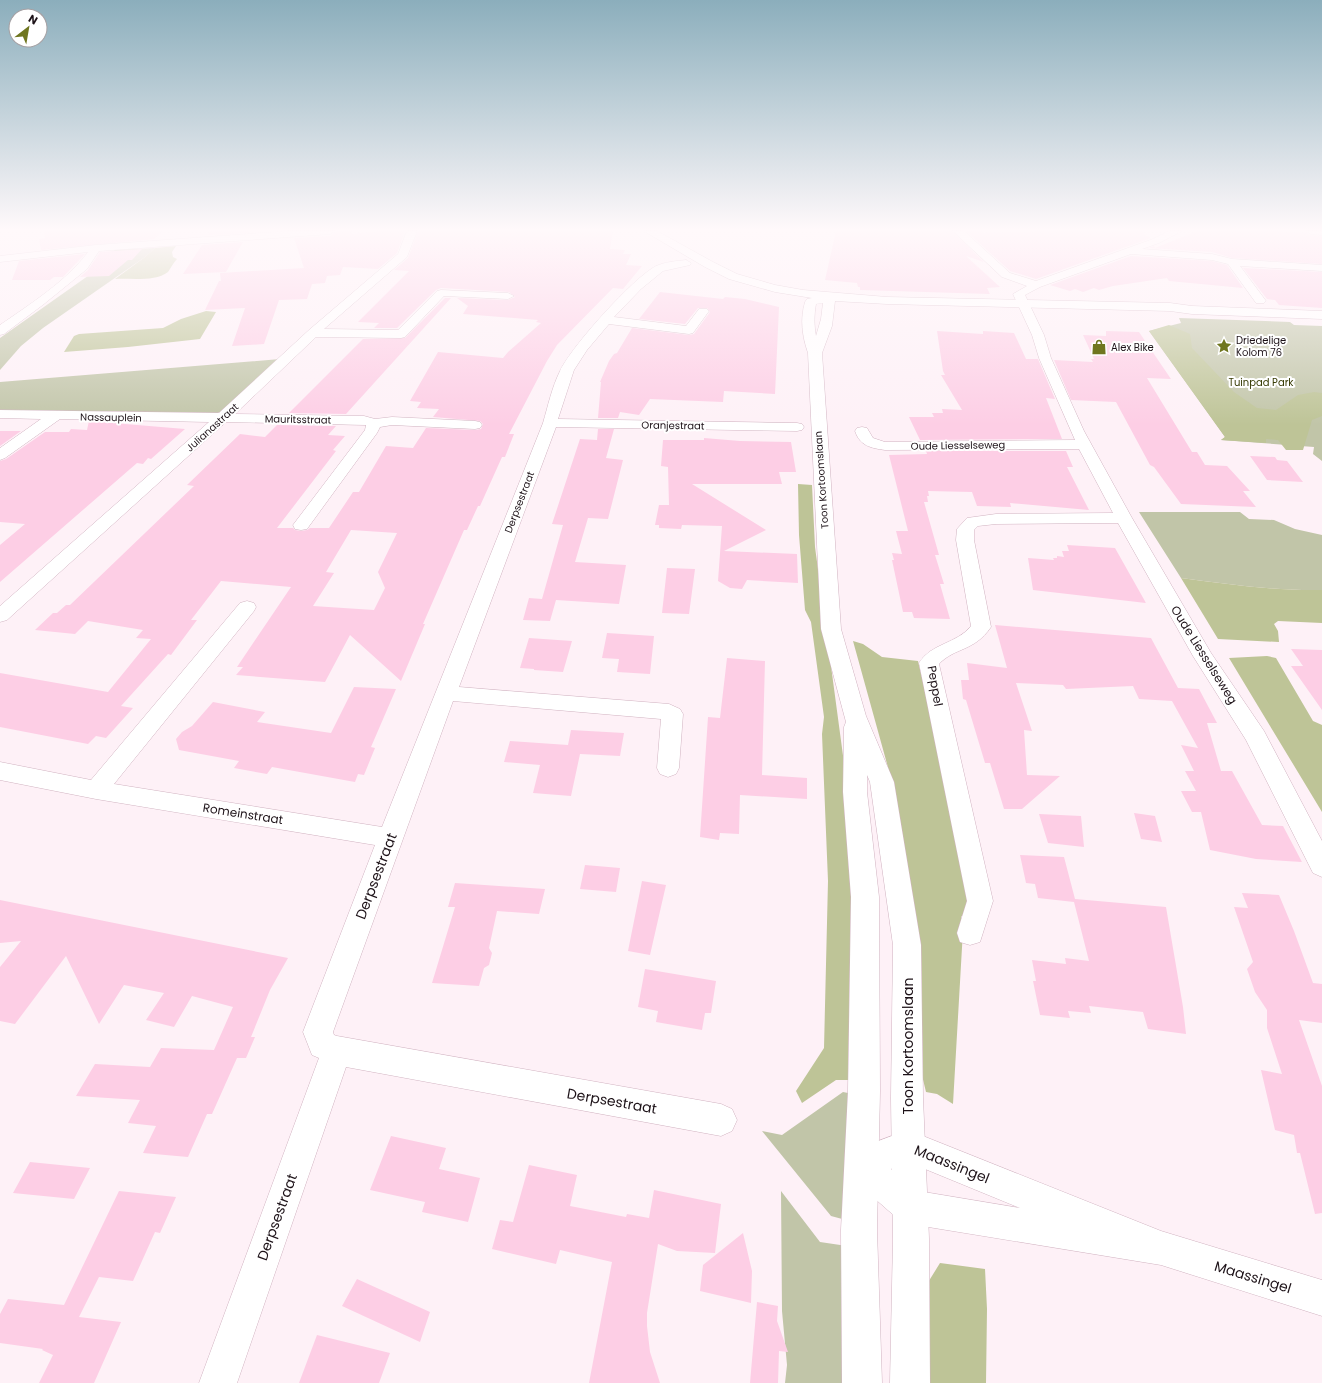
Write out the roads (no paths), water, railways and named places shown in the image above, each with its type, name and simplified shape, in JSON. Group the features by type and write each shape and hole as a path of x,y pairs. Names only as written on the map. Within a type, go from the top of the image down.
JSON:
{"street":[{"path":"0,331 48,296"},
{"name":"Julianastraat","path":"0,616 222,418 313,333 356,296"},
{"path":"313,333 401,334 439,296"},
{"name":"Derpsestraat","path":"630,296 580,350 567,370 550,423 390,838 318,1032 323,1045 337,1051 721,1120"},
{"path":"777,296 811,302 830,301 1024,305 1192,310 1260,308 1322,315"},
{"path":"808,296 830,301"},
{"path":"1020,296 1024,305"},
{"path":"1252,296 1260,308 1322,319"},
{"name":"Toon Kortoomslaan","path":"830,301 819,345 831,629 855,716 882,782 907,945 908,1146 910,1207 910,1383"},
{"name":"Toon Kortoomslaan","path":"811,302 809,313 810,342 819,345"},
{"name":"Oude Liesselseweg","path":"1024,305 1038,335 1045,358 1084,445 1203,656 1256,737 1322,866"},
{"path":"607,320 689,330 703,311"},
{"name":"Nassauplein","path":"0,414 222,418"},
{"path":"0,455 55,416"},
{"name":"Mauritsstraat","path":"222,418 364,420 374,423 392,421 474,424"},
{"path":"301,525 372,430 374,423"},
{"name":"Oranjestraat","path":"550,423 797,427"},
{"name":"Oude Liesselseweg","path":"862,431 868,442 885,446 1033,444 1084,445"},
{"name":"Peppel","path":"970,933 980,901 929,663 933,657 965,642 976,635 981,627 965,540 965,529 973,522 996,519 1124,518"},
{"path":"96,790 247,607"},
{"path":"446,693 669,712 672,714 668,768"},
{"name":"Toon Kortoomslaan","path":"855,716 855,792 865,897 864,1091 859,1230 862,1383"},
{"name":"Romeinstraat","path":"0,771 96,790 390,838"},
{"name":"Derpsestraat","path":"218,1383 337,1051"},
{"name":"Maassingel","path":"861,1164 908,1146 1161,1248 1322,1298"},
{"path":"861,1164 910,1207"},
{"name":"Maassingel","path":"910,1207 1161,1248"}],"place":[{"name":"Driedelige Kolom 76","path":"1224,346"},
{"name":"Alex Bike","path":"1099,347"}],"park label":[{"name":"Tuinpad Park","path":"1261,382"}]}
